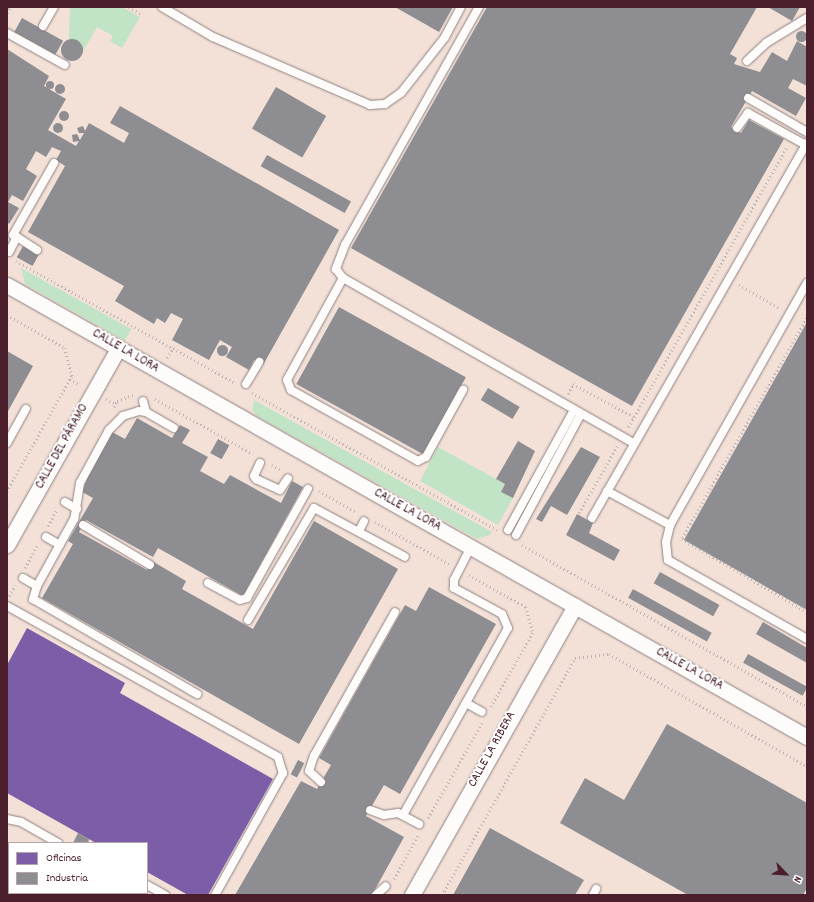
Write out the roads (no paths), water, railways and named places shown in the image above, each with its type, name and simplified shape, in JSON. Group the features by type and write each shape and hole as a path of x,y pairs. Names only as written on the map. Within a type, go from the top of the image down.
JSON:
{"street":[{"name":"CALLE LA LORA","path":"7,285 807,737"},
{"name":"CALLE DEL PÁRAMO","path":"7,545 118,349"},
{"name":"CALLE LA RIBERA","path":"412,895 574,606"}],"lane":[{"path":"43,26 54,7"},
{"path":"162,7 213,36 370,105 385,104 401,93 444,37 461,7"},
{"path":"479,7 339,258 336,269 343,278 562,404 634,443"},
{"path":"747,61 766,43 807,18"},
{"path":"7,33 65,65"},
{"path":"748,98 807,132"},
{"path":"592,518 806,144 748,113 737,128"},
{"path":"9,252 12,235 54,163"},
{"path":"12,235 36,250"},
{"path":"343,278 287,380 292,390 418,461 426,457 464,390"},
{"path":"807,283 670,525 666,542 668,560 807,639"},
{"path":"243,386 259,362"},
{"path":"145,398 146,412"},
{"path":"7,443 26,410"},
{"path":"506,533 574,410"},
{"path":"174,428 146,412 138,411 117,422 80,479 77,509 79,522 60,545 32,594 38,605 197,694"},
{"path":"516,535 581,414"},
{"path":"260,463 254,476 256,479 280,490 288,478"},
{"path":"208,582 240,600 247,598 312,489"},
{"path":"607,491 670,525"},
{"path":"65,502 77,509"},
{"path":"248,620 314,508 405,557"},
{"path":"359,531 362,518"},
{"path":"79,522 150,565"},
{"path":"46,537 60,545"},
{"path":"403,815 508,628 502,614 454,588 460,570 471,548"},
{"path":"23,578 37,586"},
{"path":"7,606 278,758 283,774 215,895"},
{"path":"321,782 308,771 314,756 395,612"},
{"path":"466,703 482,712"},
{"path":"370,810 377,814 403,815 421,826"},
{"path":"7,819 20,822 56,842"},
{"path":"376,895 389,883"},
{"path":"148,886 165,895"}]}
